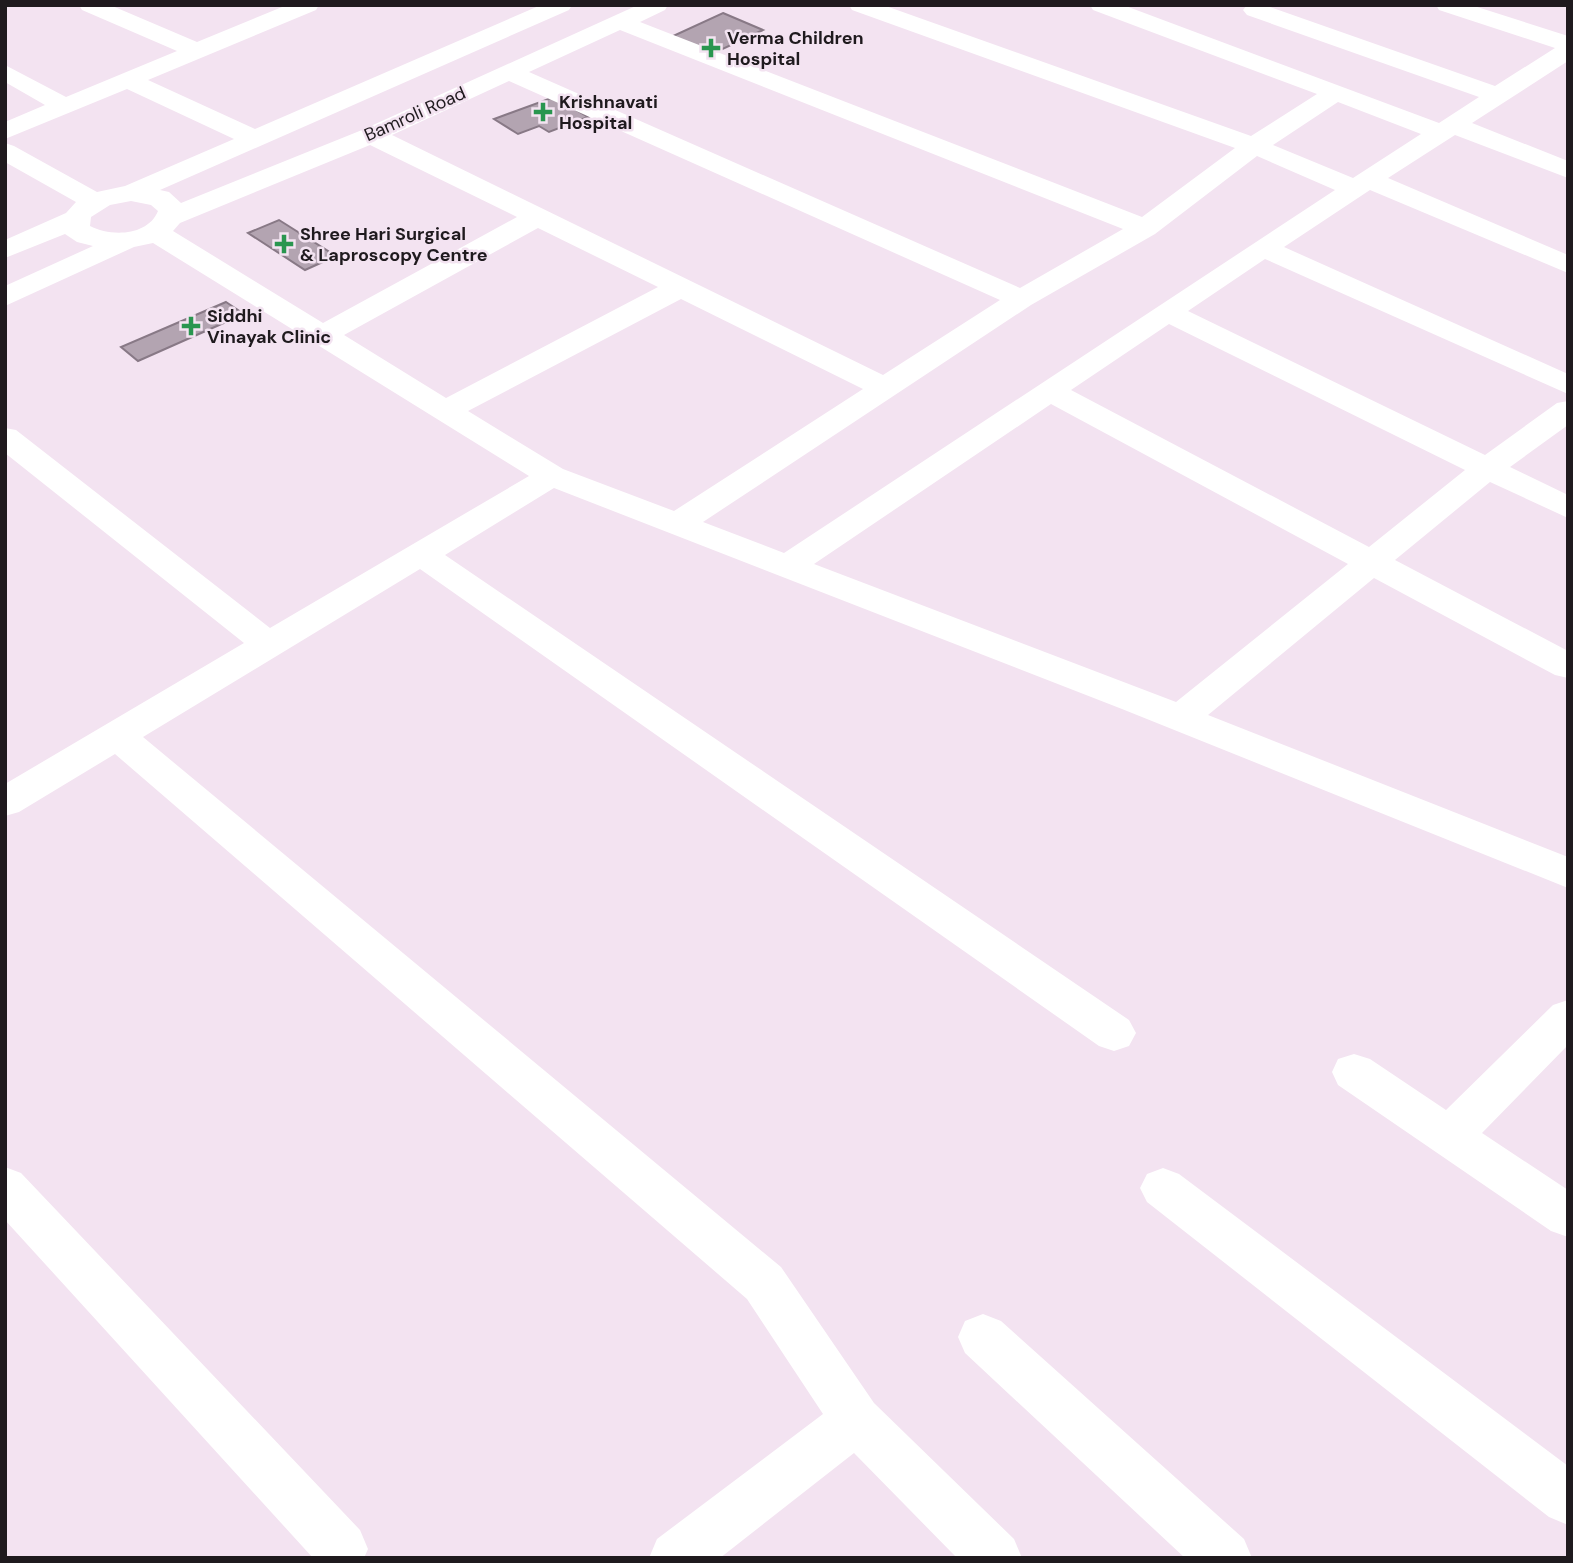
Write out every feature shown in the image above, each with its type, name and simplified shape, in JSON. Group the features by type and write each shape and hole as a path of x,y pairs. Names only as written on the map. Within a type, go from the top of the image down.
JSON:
{"street":[{"path":"90,5 197,51"},
{"path":"5,131 308,5"},
{"name":"Bamroli Road","path":"10,243 561,5"},
{"name":"Bamroli Road","path":"5,297 657,5"},
{"path":"860,5 1360,183 1568,265"},
{"path":"1101,5 1336,93 1568,170"},
{"path":"1447,5 1568,44"},
{"path":"1255,10 1497,95"},
{"path":"620,22 1145,228"},
{"path":"788,566 1360,183 1497,95 1545,76 1568,50"},
{"path":"5,72 65,106"},
{"path":"508,72 1021,299"},
{"path":"128,80 255,139"},
{"path":"678,523 1021,299 1145,228 1254,146 1336,93"},
{"path":"371,135 885,387"},
{"path":"5,151 85,211 76,230 85,237 111,242 151,230 172,209 159,198 131,193"},
{"path":"325,334 538,217"},
{"path":"151,230 325,334 552,476 1180,718 1568,873"},
{"path":"1263,248 1568,385"},
{"path":"446,410 681,287"},
{"path":"1166,312 1568,509"},
{"path":"1049,391 1568,666"},
{"path":"1180,718 1486,469 1568,410"},
{"path":"5,437 269,645"},
{"path":"5,802 552,476"},
{"path":"421,554 1114,1033"},
{"path":"117,735 764,1283 856,1420 995,1558"},
{"path":"1450,1136 1568,1017"},
{"path":"1354,1072 1568,1216"},
{"path":"5,1187 341,1549"},
{"path":"1163,1188 1568,1499"},
{"path":"983,1337 1225,1558"},
{"path":"676,1558 856,1420"}],"building":[{"path":"723,13 763,30 712,54 671,37"},
{"path":"554,97 588,117 549,132 539,126 518,134 494,119"},
{"path":"279,220 336,256 305,270 248,233"},
{"path":"226,302 244,314 138,361 121,347"}],"place":[{"name":"Verma Children Hospital","path":"711,48"},
{"name":"Krishnavati Hospital","path":"543,112"},
{"name":"Shree Hari Surgical & Laproscopy Centre","path":"284,244"},
{"name":"Siddhi Vinayak Clinic","path":"191,326"}]}
